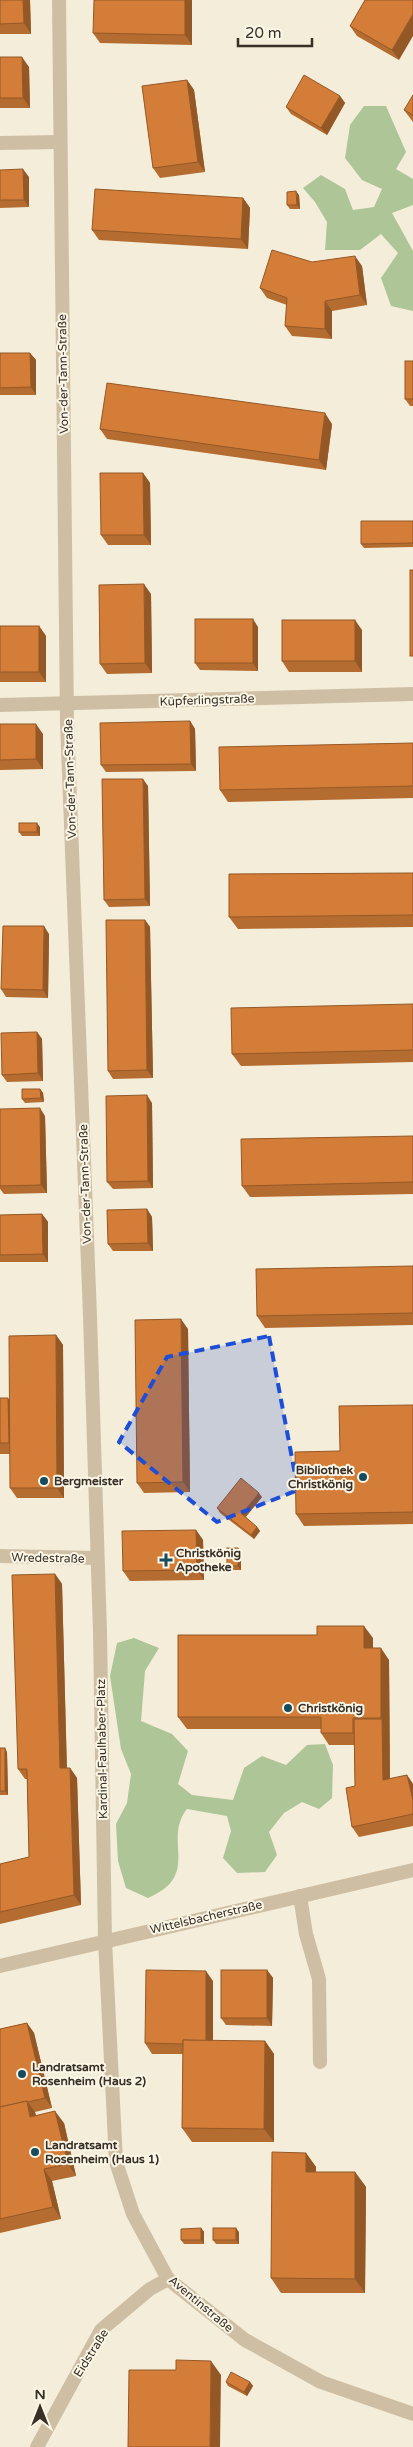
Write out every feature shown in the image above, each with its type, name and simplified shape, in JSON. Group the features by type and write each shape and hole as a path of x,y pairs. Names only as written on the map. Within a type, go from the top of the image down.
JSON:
{"street":[{"name":"Von-der-Tann-Straße","path":"59,0 59,142 67,704 90,1316 97,1558"},
{"path":"0,143 59,142"},
{"name":"Küpferlingstraße","path":"0,705 413,694"},
{"name":"Wredestraße","path":"0,1556 97,1558"},
{"name":"Kardinal-Faulhaber-Platz","path":"97,1558 105,1940"},
{"name":"Wittelsbacherstraße","path":"0,1966 105,1940 413,1870"},
{"path":"300,1896 306,1934 319,1980 320,2062"},
{"name":"Aventinstraße","path":"105,1940 116,2162 133,2214 168,2279 245,2340 321,2382 413,2414"},
{"name":"Eidstraße","path":"37,2447 101,2330 150,2289 168,2279"}],"highlighted area":[{"path":"269,1336 298,1490 217,1522 119,1442 167,1357"}],"green space":[{"path":"364,106 386,106 406,152 396,169 413,179 413,205 392,213 413,251 413,311 391,306 381,278 398,253 381,234 360,250 325,250 327,222 315,202 303,188 321,175 345,189 353,210 374,207 382,189 362,180 345,158 350,125"},
{"path":"134,1638 159,1648 145,1671 141,1721 172,1734 188,1751 178,1784 192,1795 233,1800 244,1768 262,1756 286,1765 307,1745 325,1744 333,1765 332,1798 319,1809 302,1802 284,1813 269,1832 277,1855 265,1872 237,1873 223,1858 231,1831 227,1816 187,1809 180,1821 177,1868 173,1879 164,1889 148,1898 126,1888 118,1861 116,1824 127,1803 131,1774 121,1749 110,1676 117,1643"}],"building":[{"path":"0,0 23,0 24,23 0,24"},
{"path":"94,0 185,0 185,35 93,33"},
{"path":"365,0 413,0 413,14 392,50 350,26"},
{"path":"0,57 22,57 23,98 0,98"},
{"path":"304,75 340,96 321,128 286,107"},
{"path":"187,80 198,162 153,168 142,86"},
{"path":"413,95 413,115 404,110"},
{"path":"23,169 24,200 0,200 0,170"},
{"path":"95,189 243,198 241,239 92,230"},
{"path":"296,191 297,205 287,205 287,192"},
{"path":"272,250 312,262 355,256 360,295 325,301 325,329 285,326 287,298 260,288"},
{"path":"0,353 30,353 31,387 0,388"},
{"path":"405,361 413,361 413,399 405,399"},
{"path":"107,383 325,413 319,460 100,429"},
{"path":"100,473 143,473 144,535 101,535"},
{"path":"361,521 413,521 413,543 361,544"},
{"path":"410,570 413,570 413,656 410,656"},
{"path":"144,584 145,663 100,664 99,585"},
{"path":"195,619 253,619 253,663 195,663"},
{"path":"282,620 355,620 355,661 282,661"},
{"path":"0,626 39,626 39,672 0,672"},
{"path":"190,721 191,764 101,765 100,723"},
{"path":"0,724 36,724 36,759 0,760"},
{"path":"413,743 413,786 220,790 219,747"},
{"path":"102,779 143,779 145,899 104,900"},
{"path":"19,823 37,823 37,832 19,832"},
{"path":"413,873 413,915 229,917 229,874"},
{"path":"106,920 145,920 147,1070 108,1071"},
{"path":"3,926 44,926 43,990 1,989"},
{"path":"413,1004 413,1050 232,1054 231,1008"},
{"path":"37,1032 38,1073 2,1075 1,1033"},
{"path":"22,1089 40,1089 41,1098 22,1099"},
{"path":"147,1095 148,1181 107,1182 106,1096"},
{"path":"40,1108 41,1185 0,1186 0,1109"},
{"path":"413,1136 413,1182 242,1186 241,1139"},
{"path":"147,1209 148,1243 108,1244 107,1210"},
{"path":"42,1214 43,1254 0,1255 0,1215"},
{"path":"413,1266 413,1313 257,1316 256,1269"},
{"path":"181,1319 183,1482 137,1483 135,1320"},
{"path":"56,1335 57,1488 10,1488 9,1336"},
{"path":"0,1398 8,1398 9,1443 0,1443"},
{"path":"413,1405 413,1512 296,1514 295,1452 340,1451 339,1406"},
{"path":"241,1478 259,1493 242,1514 257,1527 251,1535 217,1508"},
{"name":"Christkönig Apotheke","path":"196,1530 197,1570 123,1571 122,1531"},
{"path":"227,1548 238,1548 238,1566 227,1566"},
{"path":"55,1574 60,1768 70,1768 74,1895 0,1912 0,1864 29,1857 27,1769 18,1769 12,1575"},
{"name":"Christkönig","path":"317,1626 364,1626 364,1648 381,1648 381,1718 353,1718 353,1733 321,1733 321,1717 178,1717 178,1635 317,1635"},
{"path":"354,1719 382,1719 383,1780 407,1775 413,1800 413,1814 352,1827 346,1788 355,1786"},
{"path":"0,1748 5,1748 5,1791 0,1791"},
{"path":"146,1970 206,1971 206,2041 183,2040 183,2044 145,2043"},
{"path":"221,1970 267,1970 267,2018 221,2018"},
{"name":"Landratsamt Rosenheim (Haus 2)","path":"27,2023 45,2098 0,2107 0,2029"},
{"path":"183,2040 265,2041 264,2129 182,2128"},
{"name":"Landratsamt Rosenheim (Haus 1)","path":"27,2101 30,2117 55,2111 68,2164 44,2169 53,2207 0,2219 0,2107"},
{"path":"272,2152 306,2153 306,2172 355,2172 355,2279 271,2278"},
{"path":"201,2228 201,2240 181,2240 181,2229"},
{"path":"213,2228 236,2228 236,2240 213,2240"},
{"path":"176,2360 211,2361 210,2447 128,2447 129,2370 176,2370"},
{"path":"231,2372 250,2382 244,2392 226,2382"}],"place":[{"name":"Bibliothek Christkönig","path":"363,1477"},
{"name":"Bergmeister","path":"44,1481"},
{"name":"Christkönig Apotheke","path":"166,1560"},
{"name":"Christkönig","path":"288,1708"},
{"name":"Landratsamt Rosenheim (Haus 2)","path":"22,2074"},
{"name":"Landratsamt Rosenheim (Haus 1)","path":"35,2152"}]}
